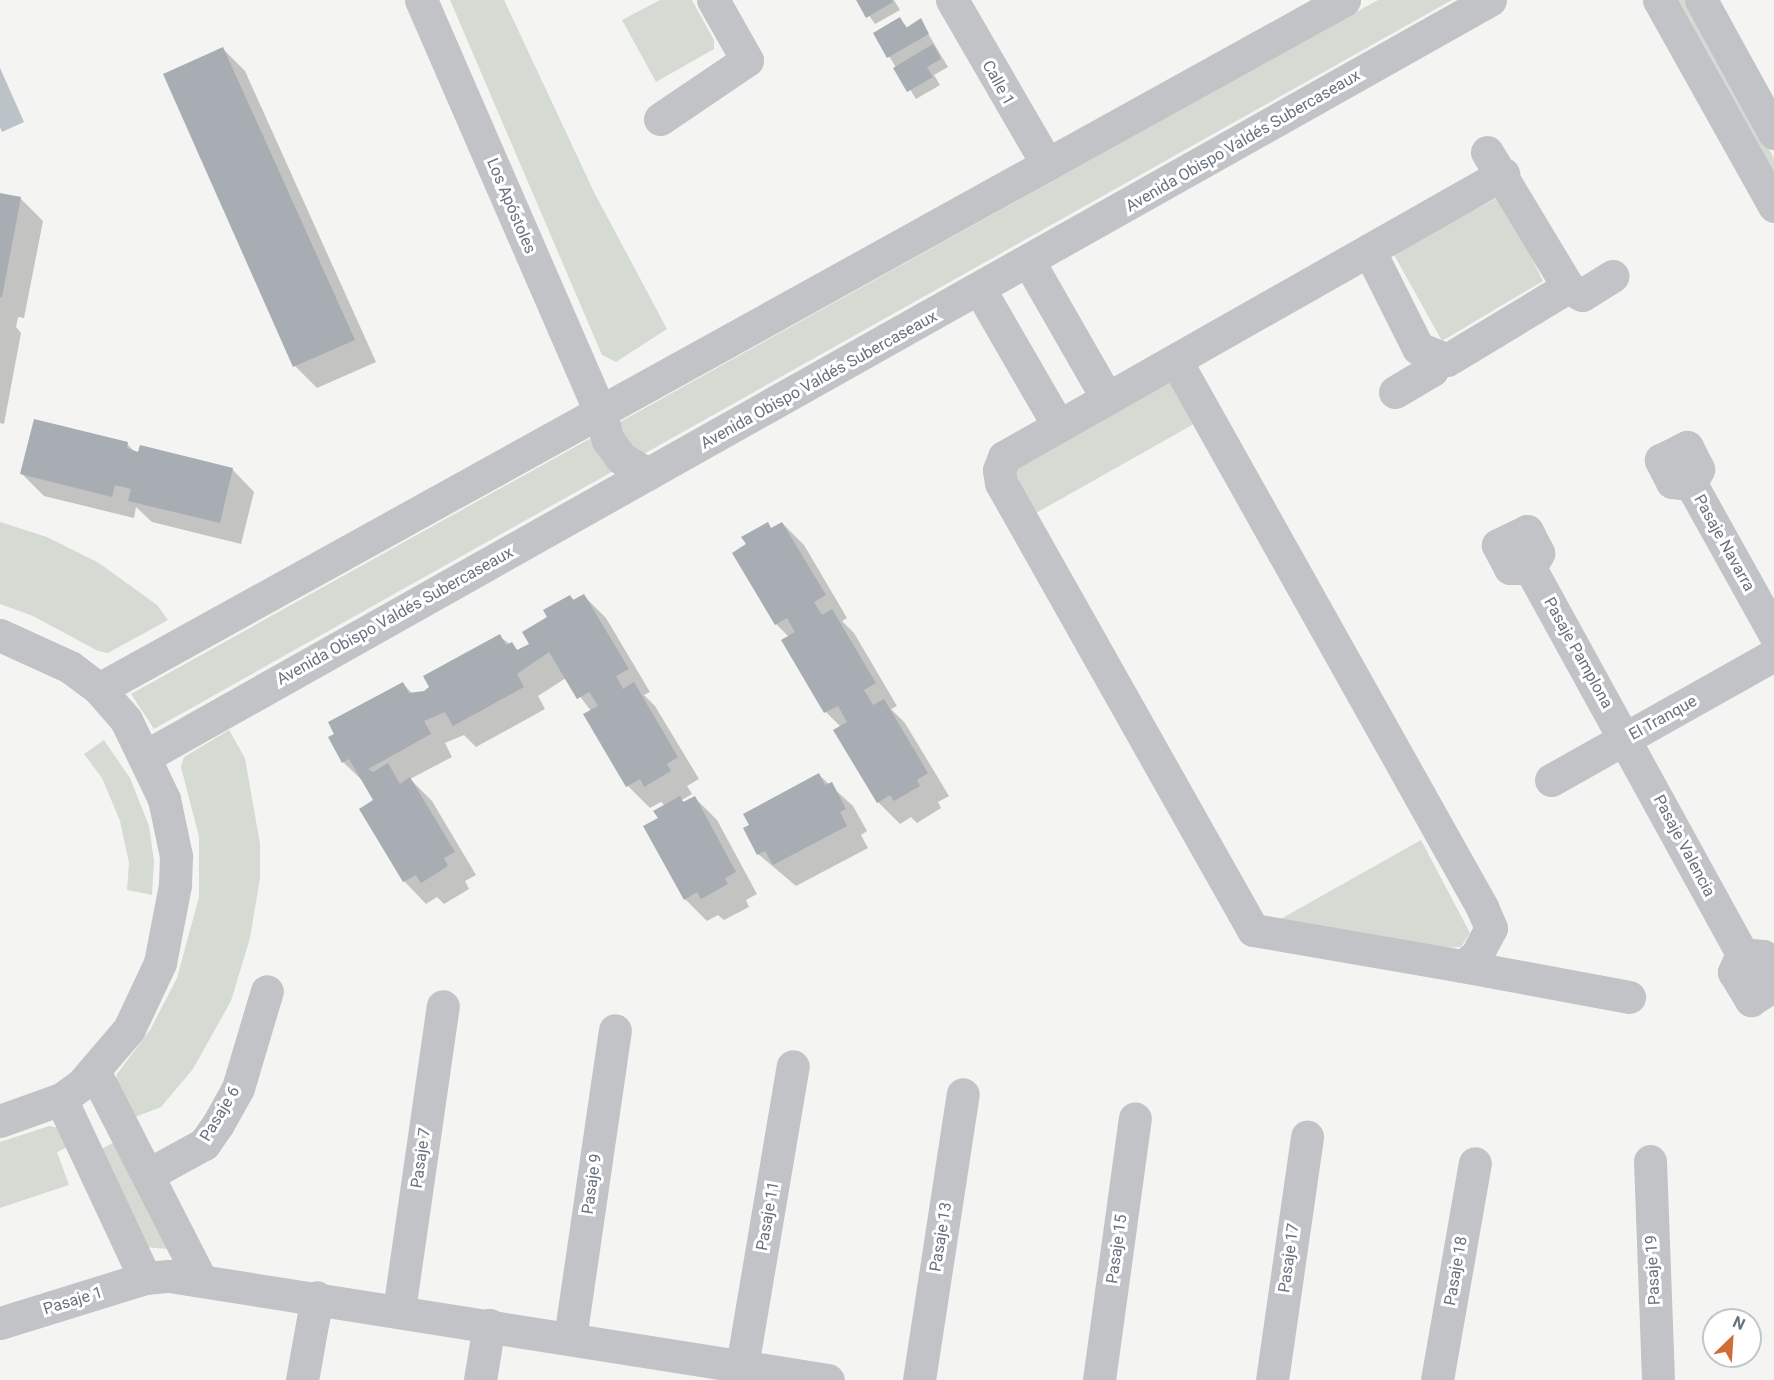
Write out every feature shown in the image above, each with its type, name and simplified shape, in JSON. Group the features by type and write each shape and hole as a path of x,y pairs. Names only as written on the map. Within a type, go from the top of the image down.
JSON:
{"street":[{"name":"Los Apóstoles","path":"422,0 600,411 603,429 616,454 648,474"},
{"path":"660,119 747,60 713,0"},
{"name":"Calle 1","path":"952,0 1047,164"},
{"path":"99,689 1344,0"},
{"name":"Avenida Obispo Valdés Subercaseaux","path":"146,756 980,290 1490,0"},
{"path":"1659,0 1774,206"},
{"path":"1701,0 1774,133"},
{"path":"1613,276 1582,295 1568,287 1495,163 1369,250 1004,457 1001,483 1253,930 1364,952 1462,966 1629,997"},
{"path":"1369,250 1418,348 1447,360 1568,287"},
{"path":"1029,262 1107,398"},
{"path":"980,290 1059,425"},
{"path":"1395,392 1432,370 1436,356"},
{"path":"1176,361 1482,907 1491,928 1476,956 1462,966"},
{"name":"Pasaje Navarra","path":"1691,484 1774,633"},
{"name":"Pasaje Pamplona","path":"1530,568 1626,738"},
{"path":"0,635 70,667 99,689 126,720 146,756 172,828 175,885 168,932 142,1007 116,1047 94,1071 61,1099 0,1121"},
{"name":"El Tranque","path":"1551,780 1774,655"},
{"name":"Pasaje Valencia","path":"1626,738 1742,954"},
{"path":"1774,975 1762,956 1742,954 1734,972 1751,1000 1774,985"},
{"name":"Pasaje 6","path":"149,1174 204,1144 218,1124 238,1088 267,991"},
{"name":"Pasaje 7","path":"399,1310 443,1006"},
{"name":"Pasaje 9","path":"570,1338 615,1030"},
{"name":"Pasaje 11","path":"742,1366 793,1066"},
{"path":"94,1071 149,1174 200,1278"},
{"name":"Pasaje 13","path":"919,1380 963,1094"},
{"path":"61,1099 146,1278"},
{"name":"Pasaje 15","path":"1099,1380 1135,1118"},
{"name":"Pasaje 17","path":"1272,1380 1307,1136"},
{"name":"Pasaje 19","path":"1650,1161 1658,1380"},
{"name":"Pasaje 18","path":"1437,1380 1475,1163"},
{"name":"Pasaje 1","path":"0,1323 146,1278 200,1278 570,1338 661,1367 742,1366 828,1380"},
{"path":"302,1380 317,1297"},
{"path":"480,1380 489,1325"}],"shaded area":[{"path":"450,0 504,0 594,192 667,329 616,362 602,355"},
{"path":"660,0 692,0 714,40 714,49 656,82 622,20"},
{"path":"1378,0 1452,0 154,729 131,694"},
{"path":"1674,0 1687,0 1774,158 1774,182"},
{"path":"0,68 24,122 2,132 0,127"},
{"path":"1501,196 1543,281 1442,341 1393,253"},
{"path":"1173,377 1201,420 1029,517 1009,480 1015,459"},
{"path":"0,522 47,537 99,563 157,605 168,620 108,653 98,651 33,616 0,604"},
{"path":"229,730 245,758 260,844 260,878 250,938 231,1001 193,1069 161,1107 133,1118 115,1085 117,1074 150,1030 177,978 199,897 199,837 181,767 184,757"},
{"path":"104,740 130,778 149,826 154,861 152,895 127,890 129,863 120,821 102,778 84,754"},
{"path":"1421,840 1470,933 1461,947 1434,948 1277,921"},
{"path":"49,1126 59,1128 70,1146 57,1152 69,1185 0,1208 0,1142"},
{"path":"115,1142 168,1249 144,1247 99,1150"}],"building":[{"path":"856,0 892,0 893,2 866,18"},
{"path":"900,17 906,28 921,18 929,34 887,58 873,33"},
{"path":"933,44 941,59 927,67 933,77 907,92 893,68"},
{"path":"223,47 355,340 293,367 163,74"},
{"path":"0,193 21,197 2,297 0,297"},
{"path":"34,419 128,442 127,448 138,452 140,445 233,468 220,523 128,501 131,489 115,485 112,497 20,474"},
{"path":"768,522 771,528 782,522 826,595 814,602 818,609 822,615 832,609 876,683 864,690 873,705 884,699 928,773 917,780 920,786 894,801 890,795 877,803 833,730 847,722 838,706 824,713 781,640 795,632 787,618 775,625 732,553 746,544 741,537"},
{"path":"584,594 629,669 616,676 623,689 634,682 678,757 667,764 671,771 644,787 640,779 626,787 583,714 598,706 589,692 577,699 549,652 517,674 524,687 453,726 445,712 424,721 431,734 368,769 373,772 388,763 400,784 410,777 455,852 444,858 448,866 421,883 416,875 403,882 359,809 373,800 349,759 342,763 328,737 334,734 328,722 403,682 409,693 424,691 429,687 423,676 500,634 506,645 512,642 517,650 529,644 522,632 547,617 543,610 570,595 573,600"},
{"path":"819,773 825,785 832,782 846,809 840,812 847,826 773,865 765,851 757,855 743,828 749,825 743,814"},
{"path":"680,796 683,802 695,796 736,872 725,878 728,884 701,899 697,892 684,900 643,826 658,818 653,811"}]}
